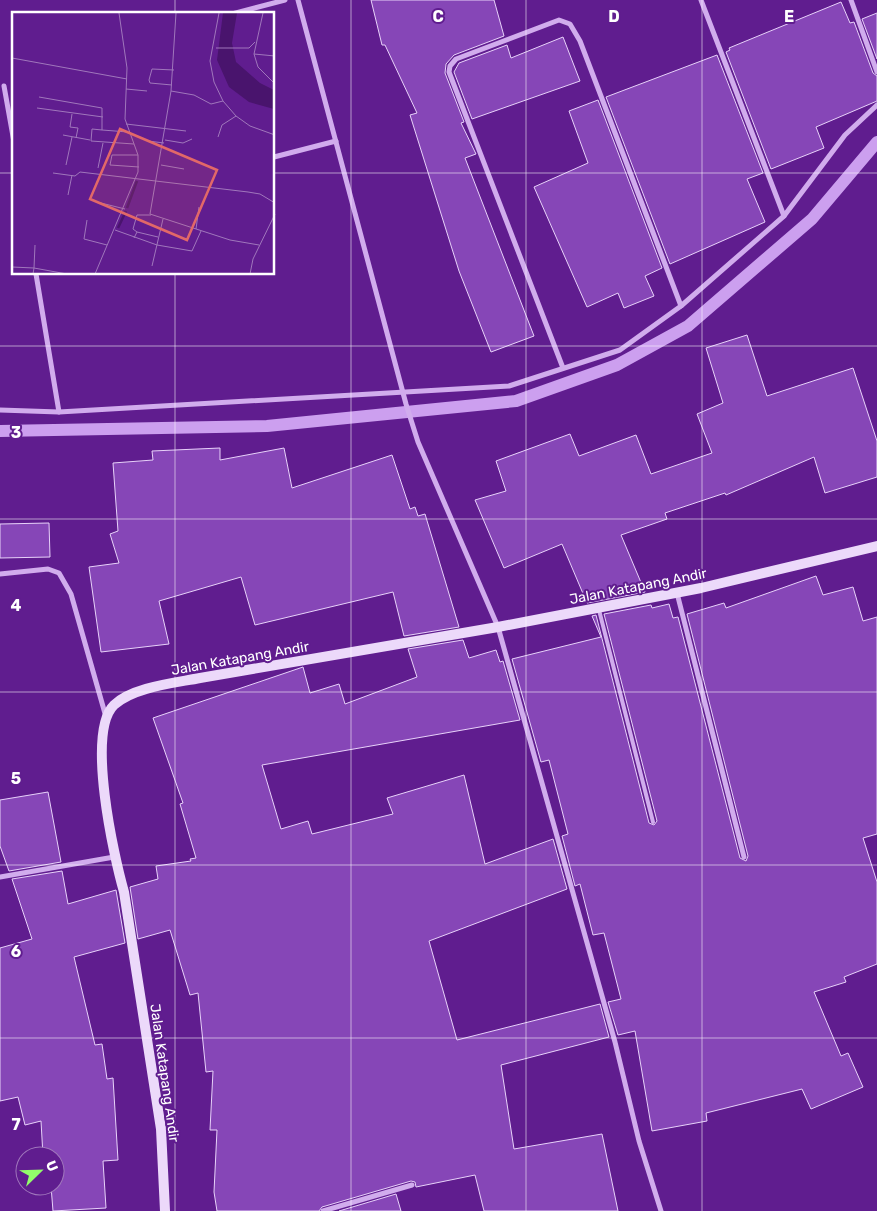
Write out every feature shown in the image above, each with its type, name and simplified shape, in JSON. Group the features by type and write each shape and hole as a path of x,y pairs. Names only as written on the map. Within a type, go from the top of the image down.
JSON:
{"street":[{"path":"240,12 285,0"},
{"path":"298,0 406,404 418,442 498,627 615,1042 639,1141 661,1211"},
{"path":"700,0 784,216"},
{"path":"851,0 877,72"},
{"path":"563,368 450,72 450,66 456,59 559,20 570,24 580,41 681,306"},
{"path":"4,86 12,131"},
{"path":"0,410 59,412 403,390 509,386 620,350 681,306 784,216 844,135 877,105"},
{"path":"275,157 336,141"},
{"path":"36,275 59,412"},
{"name":"Jalan Katapang Andir","path":"165,1211 161,1129 127,910 114,857 103,792 106,719 113,706 120,701 152,688 498,627 676,593 877,546"},
{"path":"0,574 48,569 59,573 71,594 106,719"},
{"path":"676,593 744,857"},
{"path":"0,877 114,857"},
{"path":"324,1211 412,1185"}],"lane":[{"path":"598,608 653,822"}],"building":[{"path":"371,0 494,0 504,36 454,55 446,64 445,73 464,122 461,123 476,154 465,158 534,336 491,352 459,271 410,115 417,113 385,45 382,45"},
{"path":"841,2 850,23 854,22 873,73 877,76 877,101 816,127 824,148 771,169 726,52 730,50 729,48"},
{"path":"877,13 877,59 862,19"},
{"path":"563,37 580,81 472,119 454,72 459,63 507,45 511,58"},
{"path":"717,55 763,173 747,179 765,222 670,264 606,97"},
{"path":"598,100 662,268 645,276 654,296 624,308 618,293 587,307 534,187 588,163 569,111"},
{"path":"747,335 767,396 853,368 877,441 877,477 825,493 814,457 726,495 725,493 665,513 667,519 621,535 645,592 587,603 562,544 504,568 475,500 506,491 496,461 570,434 579,456 636,435 651,474 712,453 697,414 723,403 706,348"},
{"path":"220,448 220,460 284,448 292,488 392,455 410,509 415,507 418,516 425,514 459,627 404,636 393,592 255,625 241,577 159,601 169,644 101,652 89,567 119,563 110,534 118,531 113,463 153,460 152,451"},
{"path":"49,523 50,557 0,558 0,524"},
{"path":"816,576 823,595 853,587 863,621 877,617 877,834 863,838 877,882 877,964 844,977 846,982 814,992 841,1056 848,1053 863,1087 811,1109 802,1089 706,1113 707,1121 652,1131 635,1031 618,1035 608,1002 621,999 604,933 593,935 580,884 575,886 562,836 568,834 549,760 541,762 512,659 601,637 592,616 596,615 649,823 654,825 657,821 604,614 651,605 652,608 669,604 673,618 678,617 740,858 746,861 748,856 687,614 724,603 726,608"},
{"path":"463,640 469,658 496,650 500,662 503,661 520,720 262,765 281,829 308,821 312,834 393,814 387,798 464,775 485,864 553,839 567,889 429,941 457,1040 600,1004 609,1037 501,1065 514,1149 602,1134 618,1211 484,1211 475,1175 416,1187 415,1182 411,1181 322,1207 319,1211 217,1211 214,1192 217,1130 210,1130 213,1071 206,1072 198,993 190,995 170,930 138,939 130,887 158,879 156,866 191,861 190,859 196,858 180,804 183,803 153,718 303,667 310,693 339,684 345,704 417,677 408,649"},
{"path":"48,792 61,862 9,871 0,846 0,800"},
{"path":"62,871 68,904 116,890 125,943 74,957 95,1045 102,1044 107,1079 113,1078 118,1160 103,1161 106,1208 53,1211 52,1196 65,1196 65,1146 42,1146 41,1121 25,1125 18,1097 0,1101 0,948 32,939 12,879"},
{"path":"396,1194 401,1211 339,1211"}],"waterway":[{"path":"0,431 267,426 516,401 617,365 688,326 812,219 877,142"}]}
